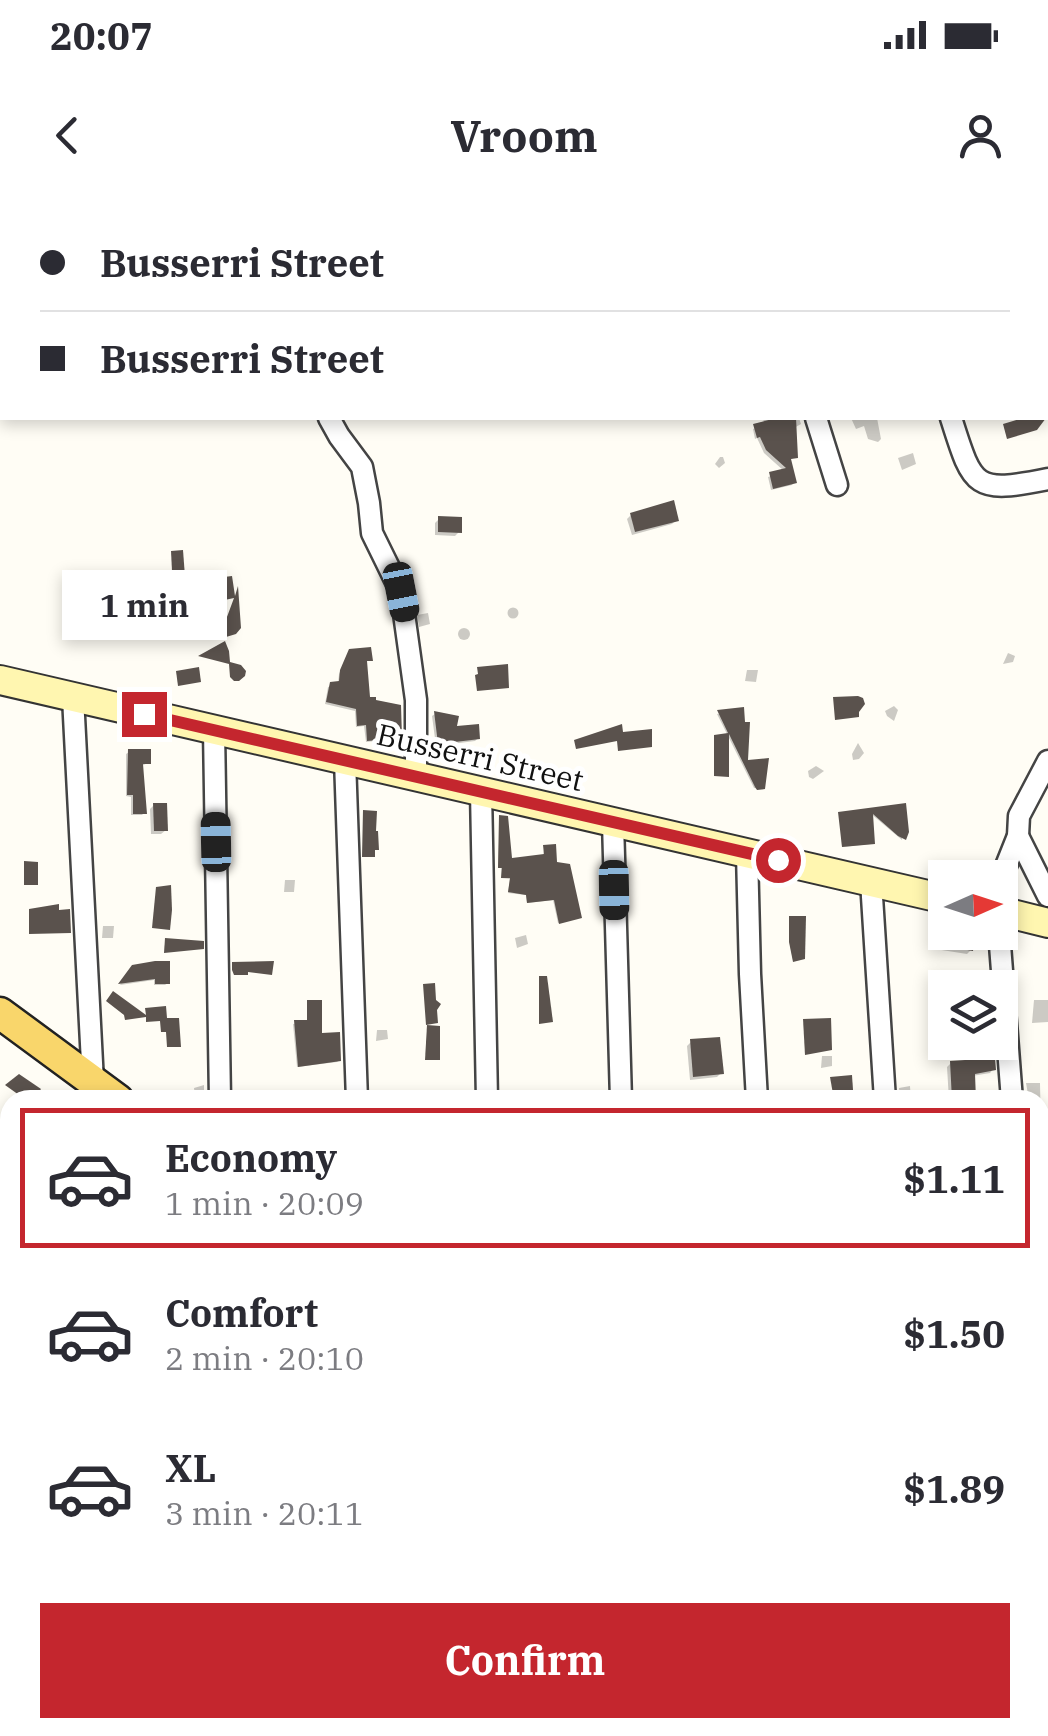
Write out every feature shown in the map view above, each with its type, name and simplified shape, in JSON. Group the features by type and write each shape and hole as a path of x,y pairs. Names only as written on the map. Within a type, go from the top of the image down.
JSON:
{"main road":[{"name":"Busserri Street","path":"0,680 928,895"},
{"path":"1018,916 1048,924"},
{"path":"0,1013 104,1090"}],"street":[{"path":"330,420 362,467 372,533 401,592 416,700 416,776"},
{"path":"817,420 837,484"},
{"path":"952,420 966,462 986,486 1048,479"},
{"path":"73,697 93,1082"},
{"path":"214,730 220,1090"},
{"path":"345,760 357,1090"},
{"path":"1008,860 1018,836 1019,816 1048,761"},
{"path":"481,791 488,1090"},
{"path":"613,822 621,1090"},
{"path":"1018,836 1048,896"},
{"path":"747,852 756,1090"},
{"path":"871,881 884,1090"},
{"path":"1001,950 1011,1090"}],"building":[{"path":"796,420 798,458 791,459 797,483 773,489 769,472 786,468 757,438 753,424"},
{"path":"1044,420 1037,430 1007,439 1003,424"},
{"path":"674,500 679,521 635,532 630,513"},
{"path":"438,516 462,517 462,533 438,532"},
{"path":"183,550 186,590 173,591 171,551"},
{"path":"232,576 235,596 238,586 241,628 226,637 224,625 234,598 220,601 216,578"},
{"path":"225,641 230,662 246,671 239,681 230,677 229,664 198,656"},
{"path":"371,647 373,661 367,661 370,697 401,705 402,738 367,741 366,725 357,726 356,709 326,702 330,682 339,681 349,649"},
{"path":"508,664 509,688 477,691 477,667"},
{"path":"199,667 201,682 178,686 176,671"},
{"path":"858,696 865,704 859,717 835,720 833,697"},
{"path":"744,707 745,722 750,722 748,760 769,758 765,789 755,787 729,734 729,777 714,776 714,735 728,733 717,710"},
{"path":"434,711 459,716 457,726 479,724 480,739 438,744"},
{"path":"622,724 623,732 652,729 652,747 618,751 617,741 576,749 574,740"},
{"path":"128,749 151,749 151,764 143,764 147,814 133,814 133,795 127,795"},
{"path":"153,803 167,803 168,831 154,831"},
{"path":"906,803 906,840 873,814 875,844 842,847 838,812"},
{"path":"363,810 377,811 379,850 375,850 375,857 362,857"},
{"path":"499,815 508,816 512,858 544,854 543,845 556,844 557,862 570,864 582,918 559,924 554,900 527,903 526,895 508,892 510,878 501,878 502,868 498,868"},
{"path":"24,861 38,862 38,885 24,885"},
{"path":"171,885 170,930 152,928 156,887"},
{"path":"59,904 59,910 70,909 71,933 29,934 29,909"},
{"path":"789,916 806,916 805,959 793,962 789,942"},
{"path":"165,938 204,941 204,949 164,953"},
{"path":"170,961 170,984 155,984 155,979 118,984 132,965"},
{"path":"274,961 272,975 234,975 232,970 232,962"},
{"path":"539,976 547,976 553,1022 539,1024"},
{"path":"435,983 436,1000 441,1004 437,1010 438,1023 426,1025 423,984"},
{"path":"113,991 146,1015 145,1008 166,1006 167,1018 179,1018 181,1047 167,1047 160,1021 146,1022 146,1017 125,1020 106,1001"},
{"path":"307,1000 322,1000 322,1033 340,1032 341,1061 298,1067 294,1020 307,1020"},
{"path":"831,1018 832,1050 805,1055 803,1019"},
{"path":"427,1025 440,1026 440,1060 425,1060"},
{"path":"720,1037 724,1074 693,1077 690,1039"},
{"path":"995,1060 996,1070 975,1074 976,1090 951,1090 950,1061"},
{"path":"19,1074 41,1089 12,1090 5,1085"},
{"path":"852,1075 853,1090 832,1090 830,1077"}],"route":[{"path":"144,714 778,860"}]}
